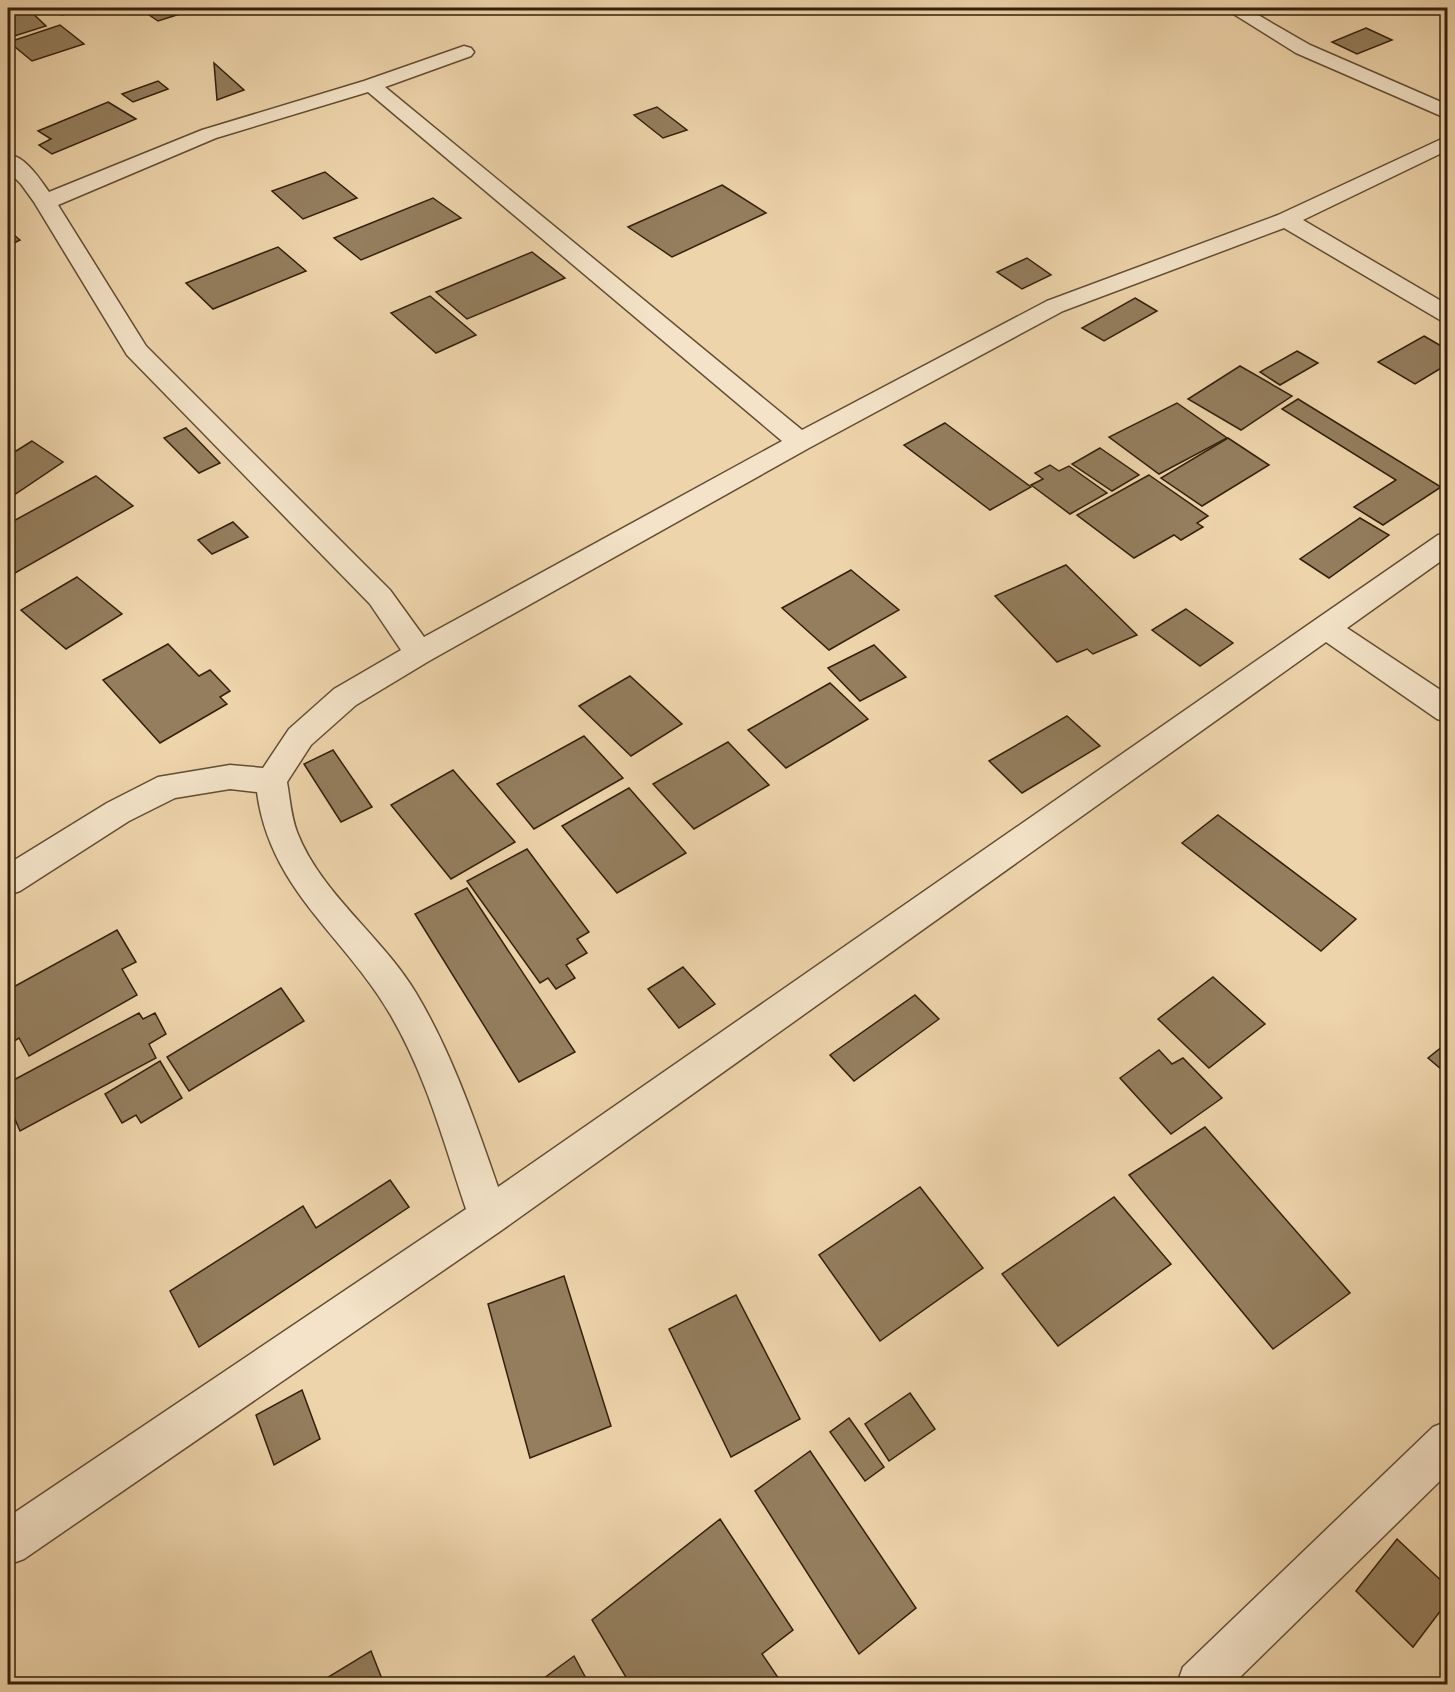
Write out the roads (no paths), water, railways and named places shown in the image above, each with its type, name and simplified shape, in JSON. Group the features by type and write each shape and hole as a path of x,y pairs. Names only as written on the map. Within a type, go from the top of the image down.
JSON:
{"street":[{"path":"1233,8 1303,49 1408,93 1448,113"},
{"path":"45,202 210,135 371,85 464,52"},
{"path":"371,85 800,442"},
{"path":"488,1217 439,1075 404,1003 358,940 303,876 280,830 271,781 300,737 338,704 418,653 800,442 1055,306 1286,220 1448,142"},
{"path":"8,160 29,179 45,202 136,350 380,597 418,653"},
{"path":"1286,220 1448,315"},
{"path":"8,1543 488,1217 905,926 1324,627 1448,542"},
{"path":"1324,627 1448,711"},
{"path":"8,881 118,812 169,786 230,777 271,781"},
{"path":"1200,1684 1448,1442"}]}
